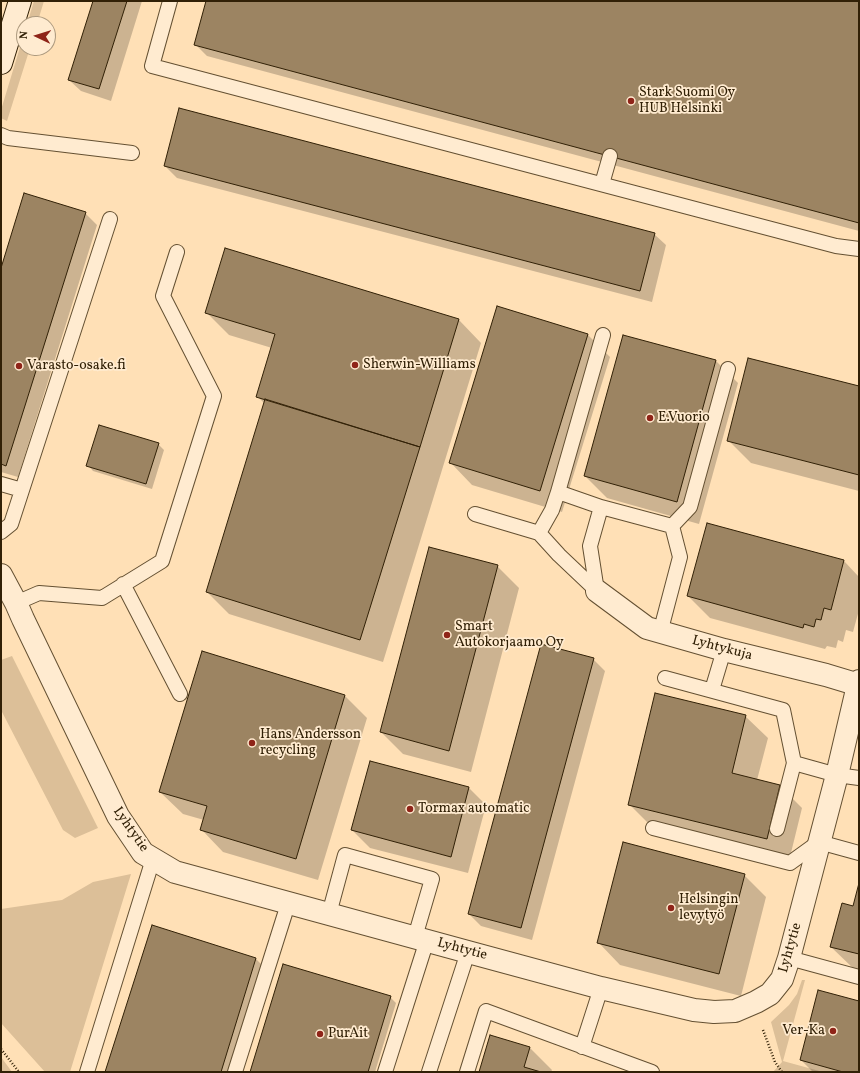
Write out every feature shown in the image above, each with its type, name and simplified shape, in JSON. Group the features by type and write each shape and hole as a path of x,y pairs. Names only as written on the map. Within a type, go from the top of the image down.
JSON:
{"street":[{"path":"1,63 20,1"},
{"name":"Lyhtytie","path":"1,575 16,602 118,816 142,853 175,872 601,988 694,1010 714,1012 735,1011 770,994 782,979 789,958 837,775 859,684"},
{"name":"Lyhtykuja","path":"598,590 647,628 660,633 859,684"}],"lane":[{"path":"170,1 152,66 836,246 859,249"},
{"path":"1,135 8,138 132,153"},
{"path":"602,184 610,156"},
{"path":"1,532 11,524 110,219"},
{"path":"16,602 39,593 102,598 162,560 214,396 163,296 177,252"},
{"path":"539,533 552,510 558,492 603,335"},
{"path":"672,526 690,507 728,370"},
{"path":"1,484 22,490"},
{"path":"558,492 601,507 672,526"},
{"path":"598,590 590,546 601,507"},
{"path":"475,514 539,533 559,555 598,590"},
{"path":"660,633 680,557 672,526"},
{"path":"123,584 180,694"},
{"path":"712,690 724,650"},
{"path":"666,678 783,710 794,763 777,829"},
{"path":"794,763 837,775 859,778"},
{"path":"653,828 790,863 819,842 859,853"},
{"path":"329,914 345,855 432,878 421,939 385,1072"},
{"path":"87,1072 153,859"},
{"path":"235,1072 288,904"},
{"path":"429,1072 468,952"},
{"path":"789,958 859,977"},
{"path":"582,1047 601,988"},
{"path":"467,1072 486,1011 652,1072"}],"path":[{"path":"764,1030 775,1062 782,1072"},
{"path":"1,1049 19,1072"}],"shaded area":[{"path":"34,1 44,1 39,16 29,16"},
{"path":"17,56 27,56 7,121 1,118 1,110"},
{"path":"12,656 98,828 75,838 63,830 1,710 1,660"},
{"path":"131,874 70,1072 45,1072 1,1023 1,909 62,900 93,882"},
{"path":"802,980 805,980 783,1061 823,1072 773,1072 782,1062 771,1022 789,1005 797,994"},
{"path":"1,1057 12,1072 1,1072"}],"building":[{"path":"93,1 127,1 99,89 68,80"},
{"name":"Stark Suomi Oy HUB Helsinki","path":"206,1 859,1 859,223 194,45"},
{"path":"179,108 655,233 640,291 164,166"},
{"name":"Varasto-osake.fi","path":"24,193 86,212 6,466 1,464 1,268"},
{"name":"Sherwin-Williams","path":"225,248 459,319 420,447 256,397 275,334 205,313"},
{"path":"497,306 588,334 540,491 449,463"},
{"name":"E.Vuorio","path":"623,335 716,360 677,502 584,476"},
{"path":"748,358 859,386 859,475 727,441"},
{"path":"265,399 420,447 360,640 206,592"},
{"path":"99,425 159,443 146,484 86,466"},
{"path":"707,523 844,560 831,610 824,608 821,620 816,619 814,627 804,624 803,628 687,596"},
{"path":"429,547 498,565 449,751 380,732"},
{"path":"541,644 594,658 521,928 468,914"},
{"name":"Hans Andersson recycling","path":"202,651 345,695 296,859 200,830 207,806 159,792"},
{"path":"655,693 746,715 732,773 780,785 767,839 628,805"},
{"name":"Tormax automatic","path":"370,761 469,787 451,857 351,830"},
{"name":"Helsingin levytyö","path":"623,842 745,874 719,974 597,943"},
{"path":"859,883 859,954 830,947 842,903 853,906"},
{"path":"152,925 256,958 221,1072 105,1072"},
{"name":"PurAit","path":"283,964 391,996 368,1072 250,1072"},
{"name":"Ver-Ka","path":"818,990 859,1001 859,1072 843,1072 800,1060"},
{"path":"490,1035 530,1047 524,1067 541,1072 479,1072"}],"place":[{"name":"Stark Suomi Oy HUB Helsinki","path":"631,101"},
{"name":"Sherwin-Williams","path":"355,365"},
{"name":"Varasto-osake.fi","path":"19,366"},
{"name":"E.Vuorio","path":"650,418"},
{"name":"Smart Autokorjaamo Oy","path":"447,635"},
{"name":"Hans Andersson recycling","path":"252,743"},
{"name":"Tormax automatic","path":"410,809"},
{"name":"Helsingin levytyö","path":"671,908"},
{"name":"Ver-Ka","path":"833,1031"},
{"name":"PurAit","path":"320,1034"}]}
